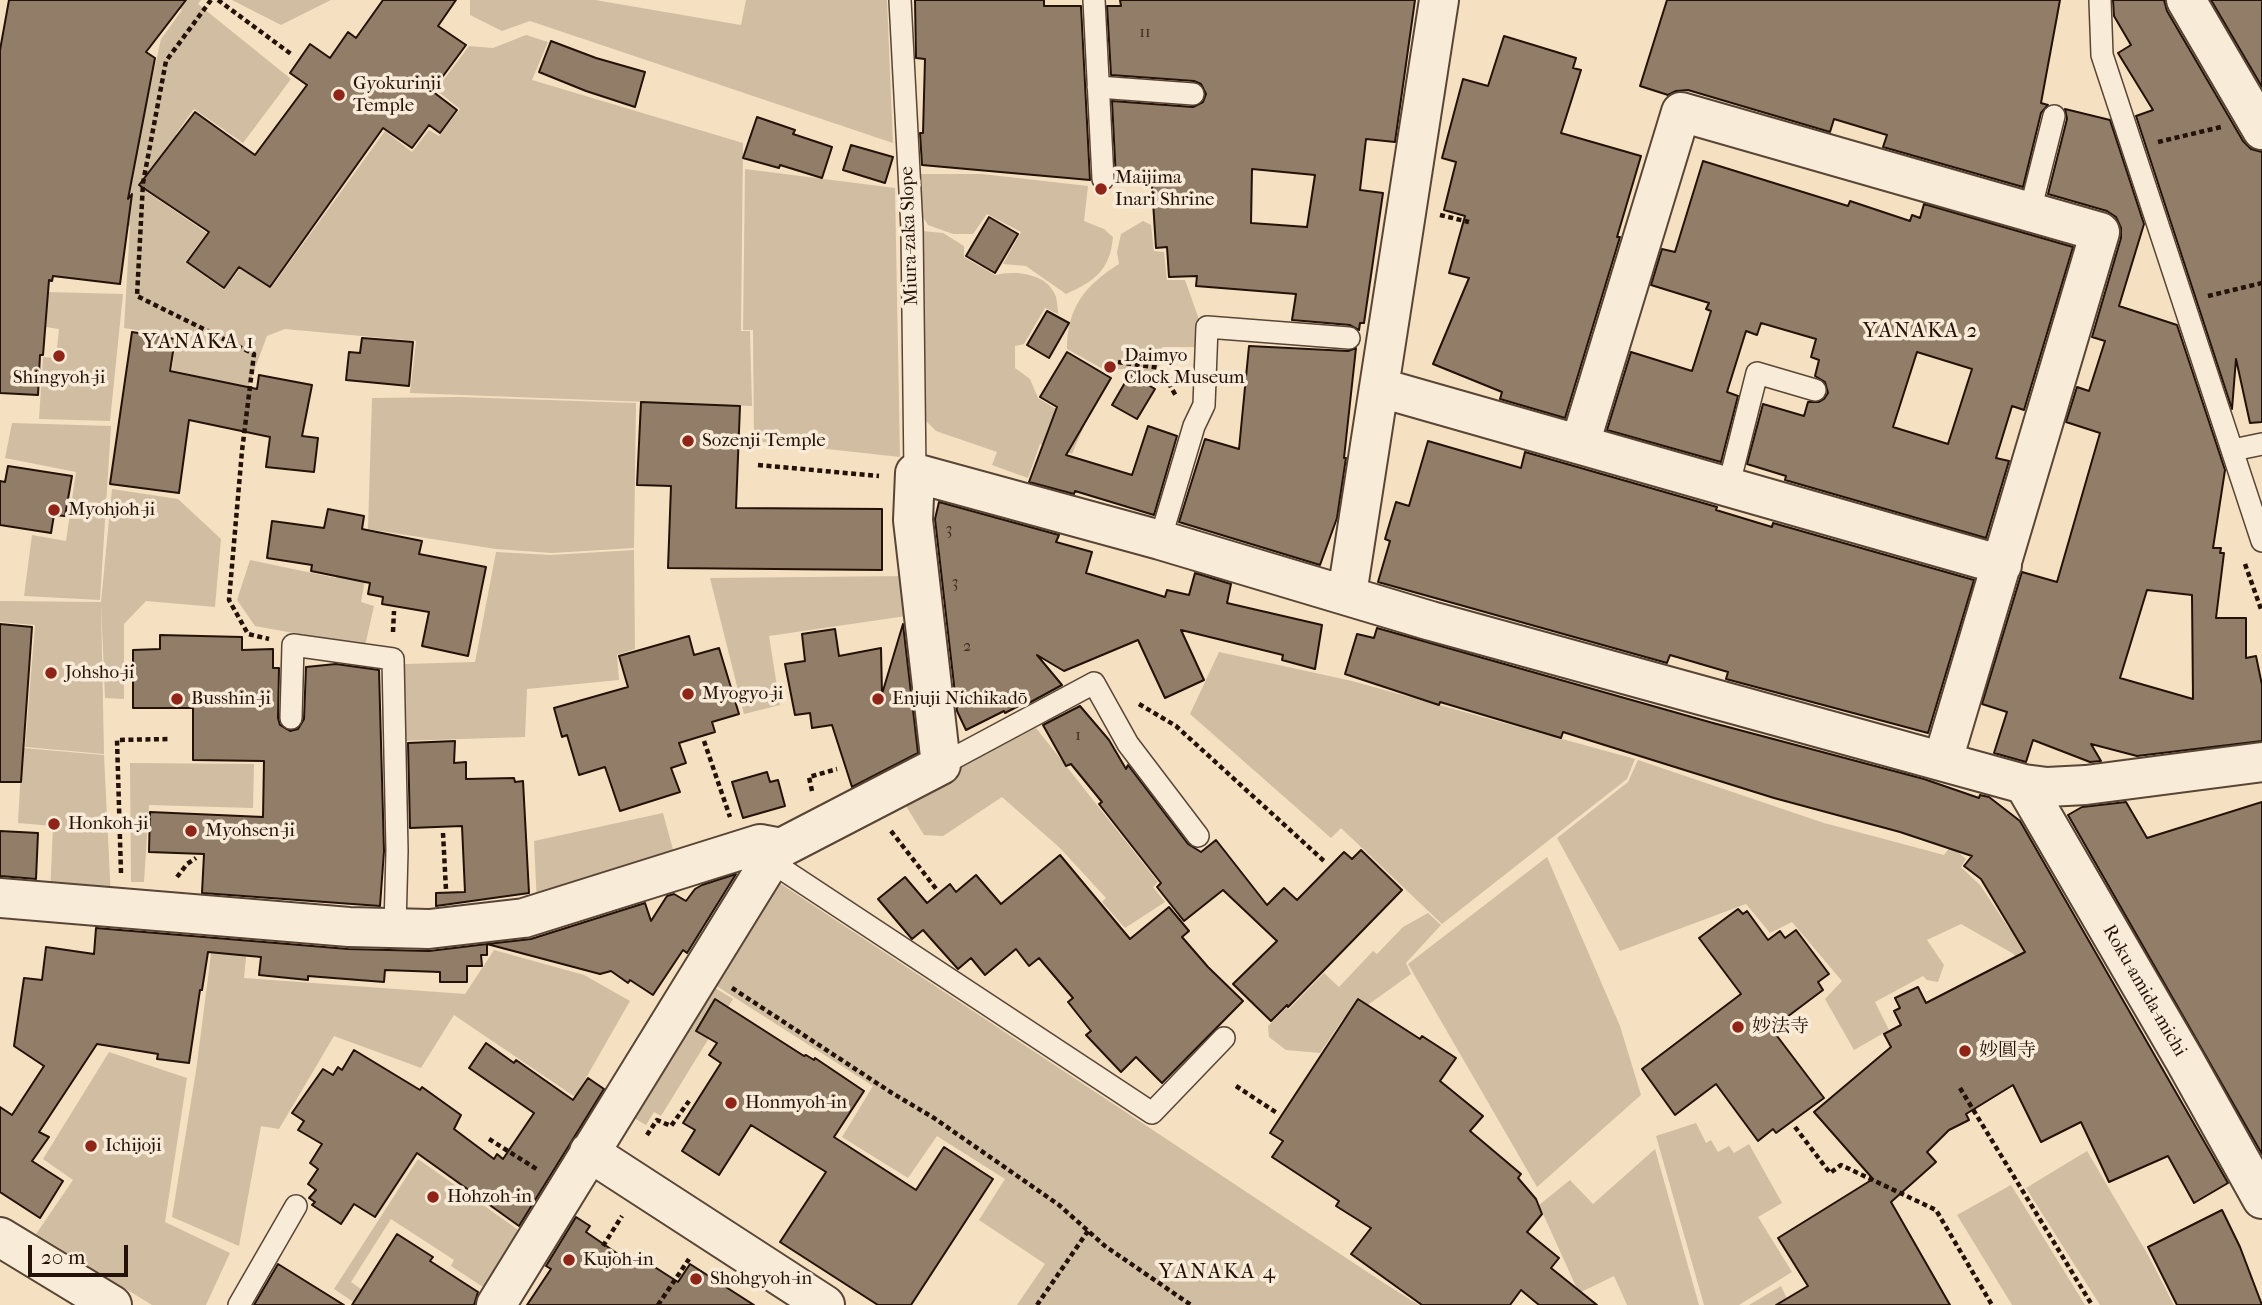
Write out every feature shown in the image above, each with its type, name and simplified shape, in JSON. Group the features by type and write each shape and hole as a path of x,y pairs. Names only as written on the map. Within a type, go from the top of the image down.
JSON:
{"street":[{"path":"1347,594 1439,0"},
{"path":"2186,0 2259,124"},
{"path":"1580,444 1681,112 2099,232 1943,760"},
{"path":"1381,388 2002,565"},
{"path":"0,898 349,927 429,929 524,918 764,853 942,765 913,520 915,476 1160,540 1431,621 2024,784 2047,787 2085,785 2262,762"},
{"name":"Roku-amida-michi","path":"2024,784 2262,1199"},
{"path":"496,1305 589,1152 606,1129 764,853"},
{"path":"589,1152 825,1305"},
{"path":"0,1237 112,1305"}],"lane":[{"name":"Miura-zaka Slope","path":"900,0 912,229 915,476"},
{"path":"1094,0 1102,179"},
{"path":"2100,0 2102,55 2262,541"},
{"path":"1098,87 1193,94"},
{"path":"2030,211 2054,116"},
{"path":"1160,540 1194,426 1204,405 1207,327 1349,338"},
{"path":"1728,488 1757,373 1815,390"},
{"path":"2233,450 2262,444"},
{"path":"291,719 293,645 393,659 397,851 395,928"},
{"path":"942,765 1094,683 1128,744 1198,836"},
{"path":"764,853 1152,1112 1224,1038"},
{"path":"239,1305 296,1206"}],"path":[{"path":"211,0 166,61 143,183 137,296 254,354 242,451 229,600 248,634 293,645"},
{"path":"218,0 291,54"},
{"path":"2132,149 2259,124"},
{"path":"1433,214 1469,222"},
{"path":"2183,302 2262,283"},
{"path":"1118,362 1160,368 1194,426"},
{"path":"758,465 915,476"},
{"path":"1101,697 1130,698 1176,726 1324,861"},
{"path":"123,908 117,740 169,740"},
{"path":"704,741 764,853"},
{"path":"875,799 893,835 937,890"},
{"path":"443,833 449,926"},
{"path":"732,988 934,1118 1059,1205 1105,1246 1191,1305"},
{"path":"1236,1086 1277,1112"},
{"path":"1960,1088 2092,1305"},
{"path":"621,1173 657,1119 671,1126 688,1101"},
{"path":"1795,1127 1830,1173 1841,1165 1936,1210 1992,1305"},
{"path":"489,1139 567,1188"},
{"path":"658,1305 709,1230"},
{"path":"1037,1305 1088,1231"}],"shaded area":[{"path":"169,0 201,0 198,4 291,79 243,143 194,109 176,134 186,142 147,192 207,233 185,262 224,290 240,269 271,288 385,131 412,152 429,130 439,136 460,109 436,90 469,46 493,48 526,35 548,42 532,80 743,143 741,331 750,331 752,406 410,393 416,341 285,329 267,336 248,387 172,370 176,337 124,328 130,226 120,223 161,39 182,10"},
{"path":"232,0 331,0 281,25"},
{"path":"470,0 595,0 741,25 746,0 887,0 893,143 530,21 502,31 470,15"},
{"path":"745,169 895,188 900,457 754,441 753,330 743,330"},
{"path":"915,174 982,174 1088,186 1084,221 1104,229 1113,237 1108,258 1093,279 1066,294 1026,266 1003,264 1021,232 987,214 973,234 953,234 928,225 919,211"},
{"path":"1143,221 1151,225 1154,251 1164,252 1167,280 1185,280 1201,325 1198,347 1162,347 1160,364 1151,373 1103,369 1067,349 1070,321 1088,289 1119,264 1117,252 1121,234"},
{"path":"922,231 943,233 964,246 964,257 995,275 1021,273 1038,278 1052,289 1056,297 1058,314 1045,308 1024,344 1015,346 1015,368 1030,379 1038,398 1084,426 1072,454 1040,444 1028,478 992,465 997,452 936,431 926,421"},
{"path":"48,292 123,294 110,421 39,419 43,357 56,358 59,329 46,327"},
{"path":"460,397 636,403 634,548 552,553 496,549 368,529 372,398"},
{"path":"12,423 111,426 100,600 24,596 32,535 66,541 76,472 5,458"},
{"path":"112,489 178,499 221,539 215,607 146,601 124,624 124,699 105,698 101,603 104,754 25,747 35,625 0,622 0,601 101,602"},
{"path":"346,530 370,553 361,602 374,606 365,646 255,626 237,600 250,560 336,578"},
{"path":"634,550 635,649 617,655 619,680 527,689 525,737 401,741 405,664 475,662 496,552 551,555"},
{"path":"908,576 913,615 769,636 780,705 744,714 710,578"},
{"path":"1219,652 1352,681 1635,759 1627,779 1442,924 1341,828 1331,838 1190,714"},
{"path":"1036,728 1158,882 1153,887 1165,902 1125,928 1102,902 1106,898 1060,848 1002,797 943,836 924,835 901,798"},
{"name":"Honkoh-ji","path":"0,746 104,755 111,899 50,895 53,826 18,823 21,768"},
{"path":"1638,760 1824,823 1944,855 1951,846 1966,859 1961,867 1980,885 2008,927 2037,957 2027,967 2012,953 1961,924 1927,940 1944,965 1938,982 1927,980 1923,976 1875,1002 1889,1030 1854,1050 1825,999 1842,981 1792,922 1770,933 1746,904 1620,951 1557,838 1628,782"},
{"path":"130,763 254,764 253,808 149,805 144,882 131,882"},
{"path":"663,813 675,857 537,905 534,841"},
{"path":"1547,857 1620,1026 1641,1095 1537,1187 1408,964"},
{"path":"778,882 1419,1305 1017,1305 1045,1264 979,1220 1005,1179 937,1136 908,1178 842,1137 873,1086 715,985"},
{"path":"1428,913 1441,925 1406,963 1411,974 1369,1004 1354,1026 1343,1019 1320,1053 1286,1050 1269,1037 1268,1026 1324,973 1339,987 1373,951 1377,954 1403,927"},
{"path":"215,923 249,926 244,978 465,994 494,950 584,975 630,1001 575,1097 454,1015 421,1068 334,1036 279,1129 261,1126 239,1246 172,1217 196,1071"},
{"path":"707,983 733,999 661,1116 654,1112 646,1125 629,1115"},
{"name":"Ichijoji","path":"109,1052 187,1078 165,1222 230,1253 206,1305 152,1305 36,1234 73,1180 43,1159"},
{"path":"1696,1123 1706,1143 1711,1140 1718,1152 1729,1146 1734,1153 1749,1144 1782,1203 1758,1217 1792,1272 1739,1305 1704,1305 1656,1136"},
{"path":"1655,1149 1699,1305 1627,1305 1614,1276 1579,1293 1539,1205 1570,1180 1593,1204"},
{"path":"2087,1151 2174,1305 2100,1305 2026,1188"},
{"path":"418,1159 524,1234 489,1291 451,1266 454,1260 391,1219 351,1282 374,1298 358,1305 334,1289"},
{"path":"2011,1185 2085,1305 2012,1305 1957,1215"},
{"path":"1781,1286 1790,1305 1749,1305"}],"building":[{"path":"9,0 186,0 146,52 155,58 128,199 132,194 120,284 53,276 52,281 49,280 38,395 0,393 0,50"},
{"path":"383,0 456,0 438,26 466,45 432,91 457,110 440,133 429,125 412,148 383,128 270,287 239,267 224,288 187,262 209,232 139,185 195,112 255,155 307,85 290,73 310,44 330,58 348,32 356,38"},
{"path":"915,0 1044,0 1044,6 1081,6 1090,180 922,165 920,133 923,133 925,59 916,58"},
{"path":"1120,0 1415,0 1395,142 1366,139 1360,190 1383,193 1364,323 1360,323 1359,330 1350,325 1292,320 1296,294 1196,286 1197,276 1169,277 1167,247 1156,248 1152,186 1116,180 1112,101 1193,107 1203,102 1206,94 1201,84 1194,81 1111,75 1107,6 1121,6","holes":["1252,169 1315,175 1307,227 1251,223"]},
{"path":"1667,0 2060,0 2041,103 2048,105 2041,113 2023,187 1883,147 1887,135 1834,119 1830,132 1688,90 1668,95 1640,86"},
{"path":"2113,0 2164,0 2167,11 2243,141 2251,149 2262,152 2262,422 2250,423 2236,359 2232,409 2136,116 2153,110 2118,53 2131,45 2114,16"},
{"path":"2211,0 2262,0 2262,87"},
{"path":"1504,36 1576,58 1573,68 1581,70 1561,133 1641,156 1617,237 1620,237 1565,418 1500,399 1502,392 1433,364 1469,278 1449,273 1465,216 1444,210 1456,162 1442,158 1463,79 1488,86"},
{"path":"551,41 645,72 635,107 539,72"},
{"path":"2065,109 2110,120 2144,224 2119,306 2177,325 2225,470 2213,548 2221,548 2220,553 2224,553 2216,618 2246,618 2246,658 2256,656 2262,685 2262,741 2137,756 2091,744 2101,761 2090,762 2033,740 2026,762 1994,753 2007,712 1982,704 2021,575 2022,572 2057,582 2100,433 2066,422 2077,387 2089,391 2105,341 2092,337 2121,238 2121,228 2116,217 2107,211 2048,194 2067,119","holes":["2147,590 2192,595 2193,699 2120,678"]},
{"path":"757,117 795,130 793,134 832,147 822,178 780,165 779,168 743,158"},
{"path":"851,145 893,157 885,183 843,170"},
{"path":"1703,161 1848,206 1850,201 1910,221 1912,215 1920,218 1924,204 2073,247 2024,410 2012,406 1996,458 2009,461 1986,538 1785,480 1786,476 1747,464 1763,404 1804,416 1808,402 1819,402 1828,393 1825,382 1815,376 1819,360 1811,357 1816,339 1761,323 1757,335 1746,331 1727,392 1738,396 1721,462 1607,430 1631,352 1692,371 1711,311 1706,309 1709,303 1651,285 1662,249 1675,252","holes":["1917,352 1972,369 1948,444 1893,427"]},
{"path":"989,217 1018,234 995,273 966,256"},
{"path":"1047,311 1069,323 1049,358 1027,345"},
{"path":"132,332 175,339 170,371 257,389 259,375 312,385 302,436 318,438 314,472 266,467 270,437 189,420 179,493 110,484"},
{"path":"362,338 413,342 409,386 346,380 349,352 360,353"},
{"path":"1249,346 1348,351 1356,348 1346,458 1337,518 1320,565 1179,522 1205,439 1239,449"},
{"path":"1067,352 1111,378 1066,455 1132,475 1148,426 1177,436 1154,515 1075,491 1074,494 1029,482 1057,407 1040,397"},
{"path":"1130,374 1155,389 1137,419 1112,405"},
{"path":"641,402 740,406 736,508 882,509 882,570 668,568 671,486 637,485"},
{"path":"1428,441 1521,468 1525,452 1717,507 1716,510 1772,527 1773,523 1974,580 1928,733 1726,679 1728,672 1670,655 1667,663 1378,582 1390,541 1385,539 1396,502 1409,506"},
{"path":"8,466 72,476 65,516 54,515 51,533 0,525 0,481 5,482"},
{"path":"939,502 1059,535 1056,542 1092,552 1086,573 1165,597 1167,590 1189,595 1195,573 1231,584 1227,603 1322,625 1315,669 1282,660 1283,655 1181,630 1204,680 1165,698 1138,640 1064,671 1037,655 1062,685 1029,703 1028,701 1005,713 1004,711 966,730 957,711 935,519"},
{"path":"328,509 364,516 362,529 422,541 419,554 486,567 468,656 422,646 429,612 382,604 383,597 368,594 370,583 311,571 312,565 267,558 272,521 324,528"},
{"path":"0,624 32,627 21,782 0,782"},
{"path":"903,624 918,753 852,787 832,725 812,728 810,713 795,715 785,664 805,661 802,634 835,629 839,656 881,648 882,694"},
{"path":"1377,628 1713,723 1924,779 1979,798 1980,795 1989,797 2020,821 2228,1183 2194,1203 2168,1156 2109,1182 2081,1122 2041,1142 2013,1085 1966,1114 1969,1120 1949,1130 1927,1152 1936,1162 1891,1202 1950,1305 1776,1305 1808,1286 1778,1238 1873,1179 1814,1112 1891,1047 1884,1034 1901,1025 1894,1011 1900,1008 1895,998 1918,987 1926,1003 2025,952 1981,879 1964,866 1972,856 1563,732 1561,738 1440,702 1439,705 1345,674 1357,634 1374,638"},
{"path":"160,635 242,637 242,650 273,649 273,668 279,668 278,718 280,725 290,731 298,729 304,719 306,667 336,664 379,670 384,851 380,906 202,893 204,854 149,852 150,812 263,817 264,761 193,760 193,708 133,708 133,650 160,649"},
{"path":"689,636 694,655 719,648 739,714 712,722 715,732 679,743 686,763 671,768 680,792 620,811 605,767 579,775 567,735 562,737 554,708 628,687 619,656"},
{"path":"1080,706 1109,740 1126,769 1128,765 1188,844 1201,852 1216,840 1267,905 1284,888 1297,900 1344,852 1352,859 1361,850 1402,890 1288,1007 1287,1005 1271,1021 1233,984 1277,941 1223,890 1184,921 1157,887 1161,883 1099,804 1102,802 1071,764 1066,766 1043,725"},
{"path":"455,741 454,763 466,762 466,779 514,778 515,782 523,781 529,893 436,906 436,893 465,892 462,826 410,828 408,743"},
{"path":"767,772 770,782 778,780 785,806 743,818 732,782"},
{"path":"2126,802 2147,838 2262,802 2262,1154 2068,815 2082,807"},
{"path":"0,831 38,833 36,879 0,876"},
{"path":"1060,855 1130,939 1169,907 1189,931 1182,937 1243,1001 1162,1083 1136,1057 1121,1072 1086,1035 1091,1031 1068,1002 1073,998 1039,958 1029,966 1016,949 985,975 971,958 958,969 923,930 912,939 878,899 905,877 927,903 950,884 956,892 976,875 1001,904"},
{"path":"736,874 687,953 683,950 653,995 611,971 600,974 487,944 531,939 645,903 651,921 667,896 674,894 686,901 695,889 702,885"},
{"name":"妙法寺","path":"1738,909 1743,914 1747,911 1768,940 1780,931 1785,938 1796,930 1829,974 1818,982 1823,990 1783,1020 1785,1023 1774,1032 1824,1098 1776,1133 1773,1129 1758,1141 1716,1084 1675,1115 1642,1069 1741,994 1699,938"},
{"path":"96,928 348,949 429,951 487,944 487,955 481,955 482,966 467,966 467,982 440,982 440,972 385,970 384,982 308,976 308,980 259,975 261,957 208,952 189,1063 157,1059 158,1054 97,1044 39,1132 49,1137 32,1161 63,1181 40,1218 0,1192 0,1107 12,1115 44,1066 14,1046 24,978 42,980 46,947 94,954"},
{"path":"715,999 804,1056 814,1060 815,1058 864,1091 834,1137 916,1190 944,1147 993,1179 911,1305 878,1305 780,1242 826,1172 751,1125 719,1175 682,1151 695,1130 683,1123 721,1063 709,1055 717,1043 696,1031"},
{"path":"1358,999 1420,1039 1422,1036 1456,1058 1440,1081 1483,1116 1470,1131 1521,1174 1518,1178 1536,1199 1542,1214 1527,1232 1559,1258 1551,1268 1597,1305 1539,1305 1521,1290 1510,1305 1422,1305 1351,1254 1371,1228 1336,1206 1339,1201 1272,1157 1283,1141 1270,1133"},
{"path":"486,1043 514,1063 516,1060 573,1100 588,1078 604,1089 519,1226 417,1153 375,1217 354,1204 341,1224 312,1205 315,1202 309,1198 316,1190 308,1184 318,1169 310,1163 322,1144 298,1130 304,1121 292,1113 323,1069 333,1075 338,1067 342,1070 354,1050 420,1090 422,1087 461,1115 454,1129 494,1159 497,1154 503,1159 534,1113 469,1068"},
{"path":"2222,1210 2240,1247 2262,1305 2177,1305 2148,1247"},
{"name":"Kujoh-in","path":"576,1217 590,1226 586,1232 634,1265 639,1257 678,1282 690,1264 754,1305 527,1305 551,1269 546,1266"},
{"path":"397,1234 433,1257 430,1261 478,1292 474,1305 352,1305"},
{"path":"278,1264 344,1305 254,1305"}],"place":[{"name":"Gyokurinji Temple","path":"339,95"},
{"name":"Maijima Inari Shrine","path":"1101,189"},
{"name":"Shingyoh-ji","path":"59,356"},
{"name":"Daimyo Clock Museum","path":"1110,367"},
{"name":"Sozenji Temple","path":"688,441"},
{"name":"Myohjoh-ji","path":"54,510"},
{"name":"Johsho-ji","path":"51,673"},
{"name":"Myogyo-ji","path":"688,694"},
{"name":"Busshin-ji","path":"177,699"},
{"name":"Enjuji Nichikadō","path":"878,699"},
{"name":"Honkoh-ji","path":"54,824"},
{"name":"Myohsen-ji","path":"191,831"},
{"name":"妙法寺","path":"1738,1027"},
{"name":"妙圓寺","path":"1965,1051"},
{"name":"Honmyoh-in","path":"731,1103"},
{"name":"Ichijoji","path":"91,1146"},
{"name":"Hohzoh-in","path":"433,1197"},
{"name":"Kujoh-in","path":"569,1260"},
{"name":"Shohgyoh-in","path":"696,1279"}],"district":[{"name":"YANAKA 2","path":"1921,332"},
{"name":"YANAKA 1","path":"199,343"},
{"name":"YANAKA 4","path":"1218,1273"}]}
